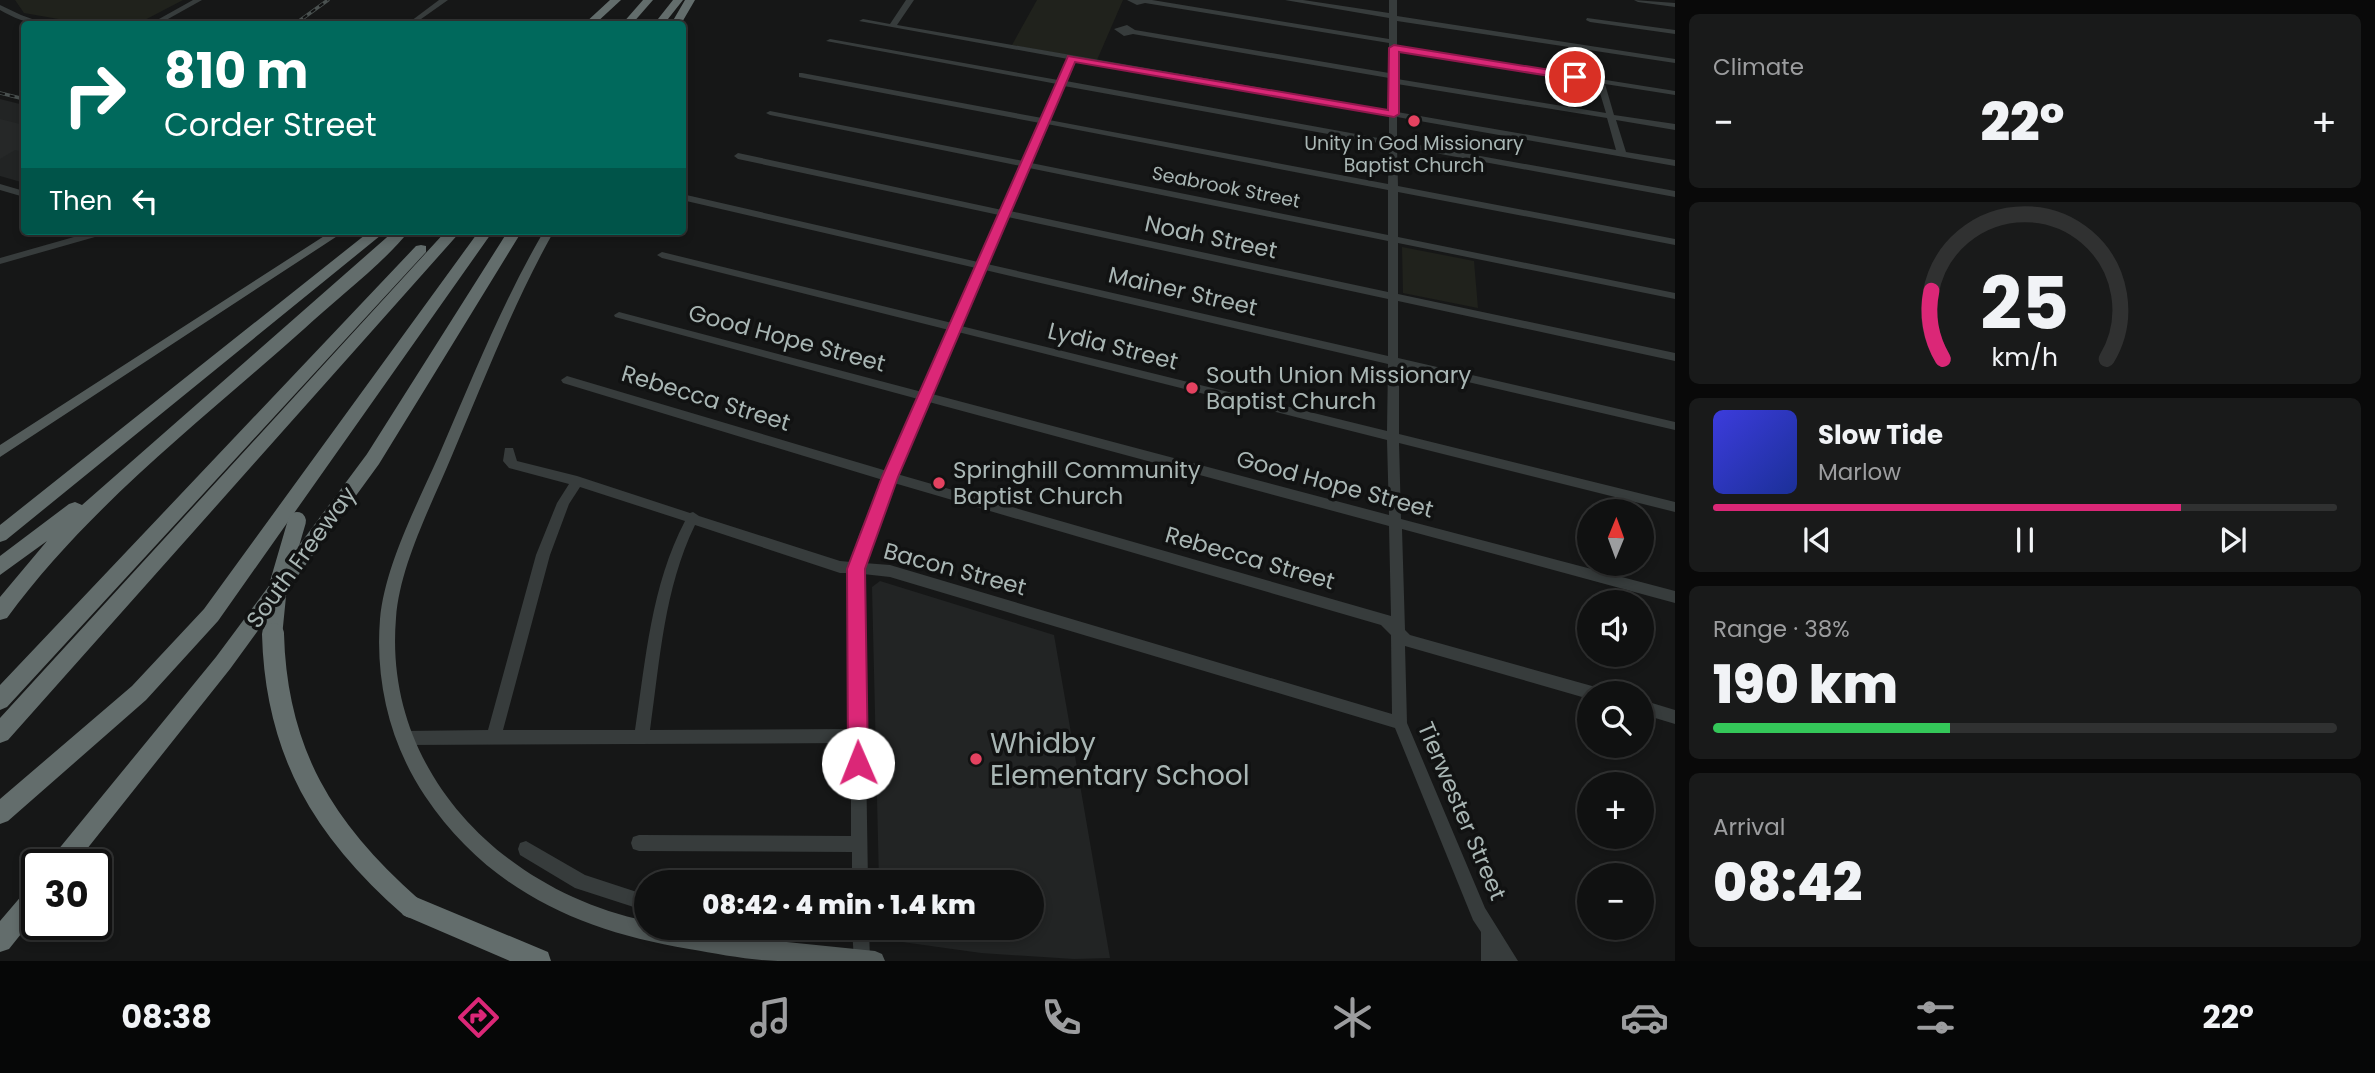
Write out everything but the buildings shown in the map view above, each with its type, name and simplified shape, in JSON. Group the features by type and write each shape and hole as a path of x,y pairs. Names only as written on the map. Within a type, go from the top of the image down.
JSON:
{"highway":[{"path":"592,21 616,0"},
{"path":"610,21 630,0"},
{"path":"630,21 648,0"},
{"path":"642,21 660,0"},
{"path":"661,21 678,0"},
{"path":"678,21 690,0"},
{"path":"0,535 374,235"},
{"path":"0,567 34,553 85,511 342,288 398,235"},
{"path":"0,700 434,235"},
{"path":"0,733 450,235"},
{"path":"0,813 74,752 160,672 211,615 288,522 309,482 484,235"},
{"name":"South Freeway","path":"73,849 223,663 373,459 513,235"},
{"path":"288,522 273,625 278,705 299,769 325,816 379,881 411,907 539,961"},
{"path":"0,611 34,553"},
{"path":"0,940 21,914"}],"main road":[{"path":"0,452 335,235"},
{"path":"547,235 499,324 409,547 388,612 386,659 390,691 404,738 435,798 468,837 499,866 530,887 565,905 602,920 687,939 868,960"}],"street":[{"path":"160,21 198,0"},
{"path":"414,21 444,0"},
{"path":"892,26 909,0"},
{"path":"1131,0 1139,4 1145,1 1675,93"},
{"path":"1289,0 1675,61"},
{"name":"Tierwester Street","path":"1393,0 1393,437 1400,723 1485,926 1491,948 1490,961"},
{"path":"1638,0 1675,5"},
{"path":"0,7 10,15 31,21"},
{"path":"1590,20 1675,32"},
{"path":"863,21 1675,163"},
{"path":"1133,32 1675,127"},
{"path":"830,41 1675,194"},
{"path":"860,870 856,569 865,536 1072,58"},
{"path":"802,75 1675,242"},
{"path":"1601,81 1622,154"},
{"name":"Seabrook Street","path":"770,113 1675,296"},
{"name":"Noah Street","path":"738,156 1675,357"},
{"path":"0,187 21,192"},
{"name":"Mainer Street","path":"686,198 1675,426"},
{"path":"0,261 80,235"},
{"name":"Lydia Street","path":"663,255 1675,507"},
{"name":"Good Hope Street","path":"619,315 1675,597"},
{"name":"Rebecca Street","path":"568,380 890,477 1384,620 1406,640 1577,689"},
{"name":"Bacon Street","path":"509,451 509,461 513,465 577,481 693,517 840,567 872,568 890,572 1400,723"},
{"path":"494,737 543,555 563,503 577,481"},
{"path":"642,736 666,582 680,539 693,517"},
{"path":"1654,711 1675,717"},
{"path":"404,738 858,736"},
{"path":"639,843 860,844"},
{"path":"526,849 581,882 634,899"},
{"name":"Tierwester Street","path":"1485,926 1509,961"},
{"path":"864,940 868,960"}],"shaded area":[{"path":"15,0 183,0 143,21 70,21 24,13"},
{"path":"1037,0 1123,0 1097,60 1012,45"},
{"path":"0,99 21,104 21,182 0,176"},
{"path":"1402,247 1474,261 1478,308 1403,293"},
{"name":"Whidby Elementary School","path":"880,581 1054,635 1110,958 1074,959 981,953 888,940 1044,940 1044,870 879,870 872,587"}],"railway":[{"path":"299,21 328,0"},
{"path":"0,93 21,98"}],"place":[{"name":"Unity in God Missionary Baptist Church","path":"1414,121"},
{"name":"South Union Missionary Baptist Church","path":"1192,388"},
{"name":"Springhill Community Baptist Church","path":"939,483"},
{"name":"Whidby Elementary School","path":"976,759"}],"route":[{"path":"858,763 856,569 859,555 890,477 1072,58 1394,114 1394,48 1575,77"}]}
